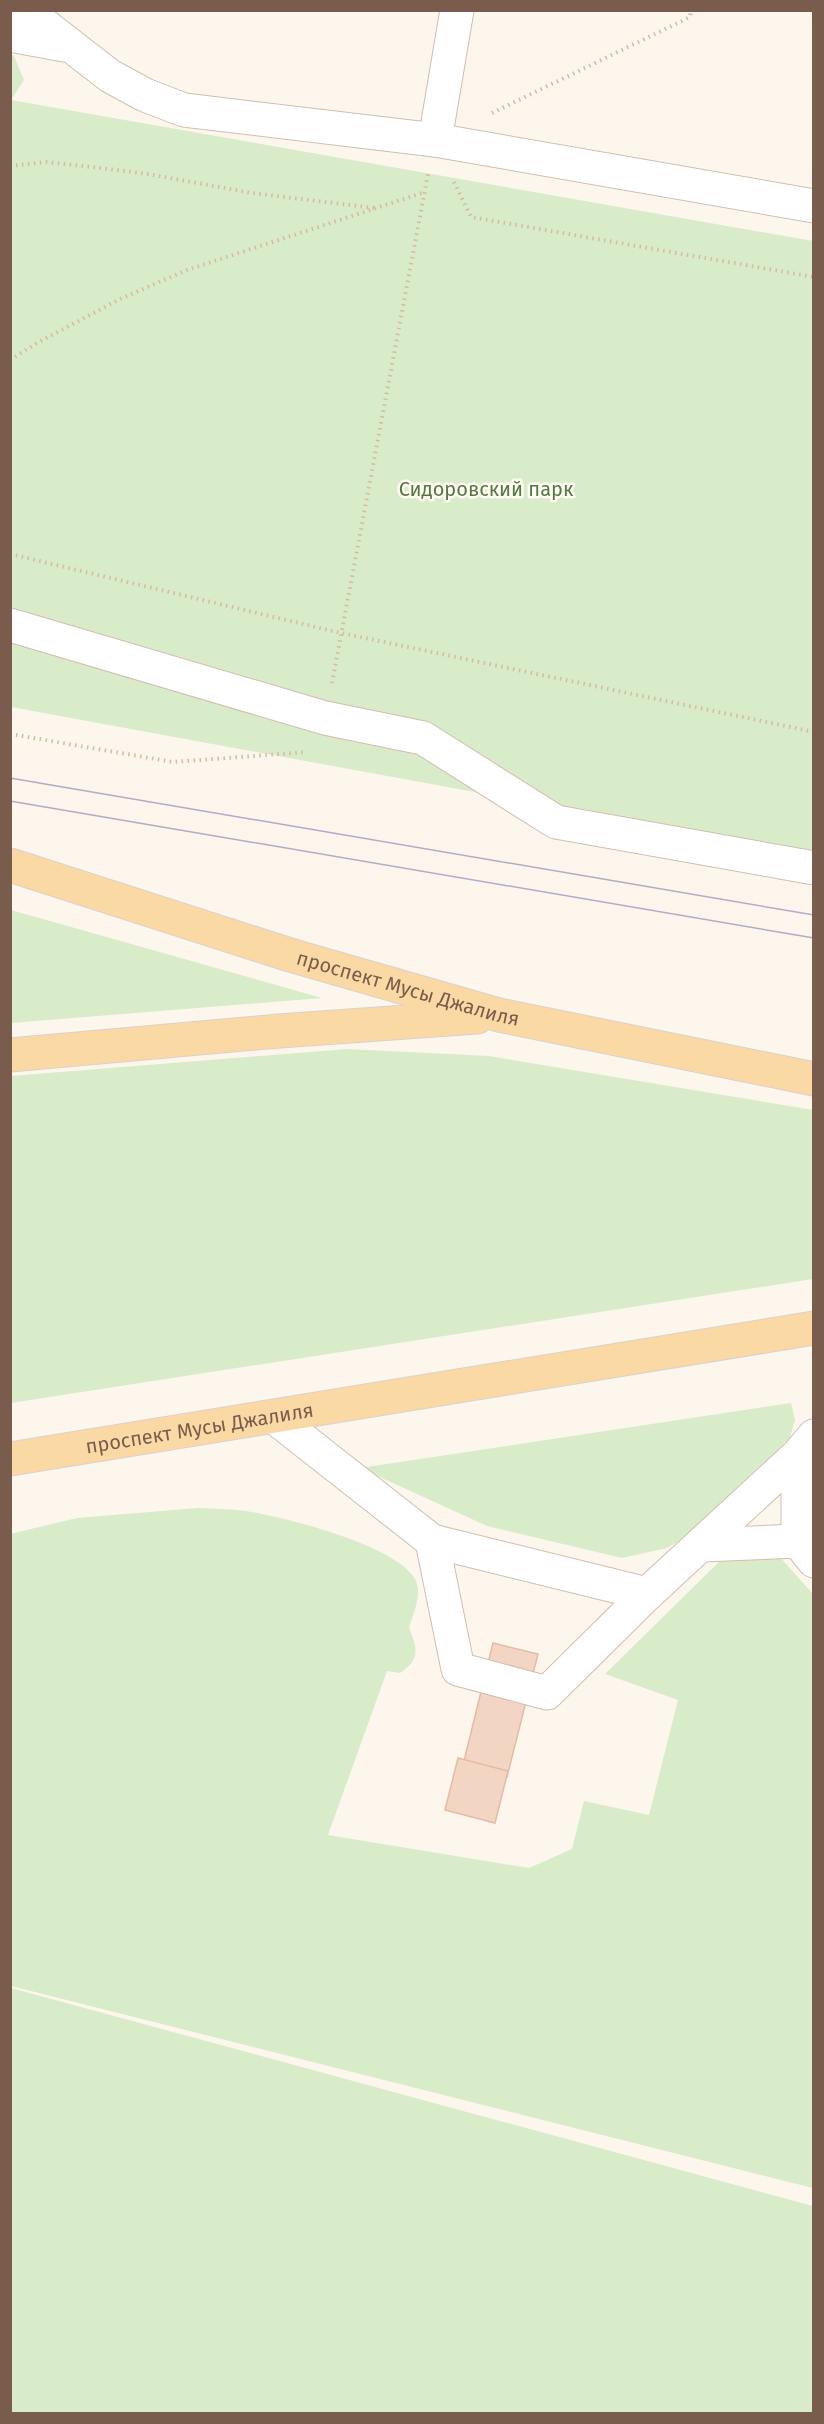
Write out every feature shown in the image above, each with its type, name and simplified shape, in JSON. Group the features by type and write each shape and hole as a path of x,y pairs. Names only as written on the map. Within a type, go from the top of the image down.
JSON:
{"main road":[{"name":"проспект Мусы Джалиля","path":"10,866 290,955 499,1015 813,1079"},
{"path":"10,1055 279,1030 499,1015"},
{"name":"проспект Мусы Джалиля","path":"10,1459 274,1417 805,1326"},
{"path":"10,1481 79,1449"}],"street":[{"path":"25,10 68,46 110,76 146,95 183,110 435,140 813,206"},
{"path":"435,140 457,10"},
{"path":"10,35 68,46"},
{"path":"10,626 325,718 423,738 556,822 813,868"},
{"path":"274,1417 432,1541 647,1594"},
{"path":"432,1541 458,1669 547,1692 647,1594 806,1446"},
{"path":"702,1545 806,1551 806,1446"}],"path":[{"path":"485,116 690,17 691,10"},
{"path":"325,718 435,140"},
{"path":"435,140 471,217 813,277"},
{"path":"10,166 46,162 92,167 148,174 252,193 377,208"},
{"path":"10,360 120,299 187,270 425,192"},
{"path":"10,554 341,633 813,732"}],"green space":[{"name":"Сидоровский парк","path":"10,55 14,56 24,80 11,100 813,241 813,854 11,707"},
{"path":"11,910 322,998 11,1023"},
{"path":"348,1049 489,1056 813,1110 813,1279 11,1403 11,1076"},
{"path":"791,1403 795,1420 790,1438 683,1539 667,1548 622,1558 487,1526 360,1468"},
{"path":"198,1508 257,1513 343,1536 388,1556 404,1567 415,1579 418,1597 409,1628 415,1648 414,1659 400,1673 387,1671 328,1835 529,1868 572,1849 584,1801 649,1815 678,1700 605,1674 724,1557 778,1555 813,1594 813,2188 11,1986 10,1534 77,1518"},
{"path":"11,1988 813,2206 813,2413 11,2413"}],"building":[{"path":"493,1643 538,1654 507,1777 463,1765"},
{"path":"458,1758 508,1771 495,1823 445,1810"}],"tram line":[{"path":"10,778 814,915"},
{"path":"10,801 814,938"}]}
